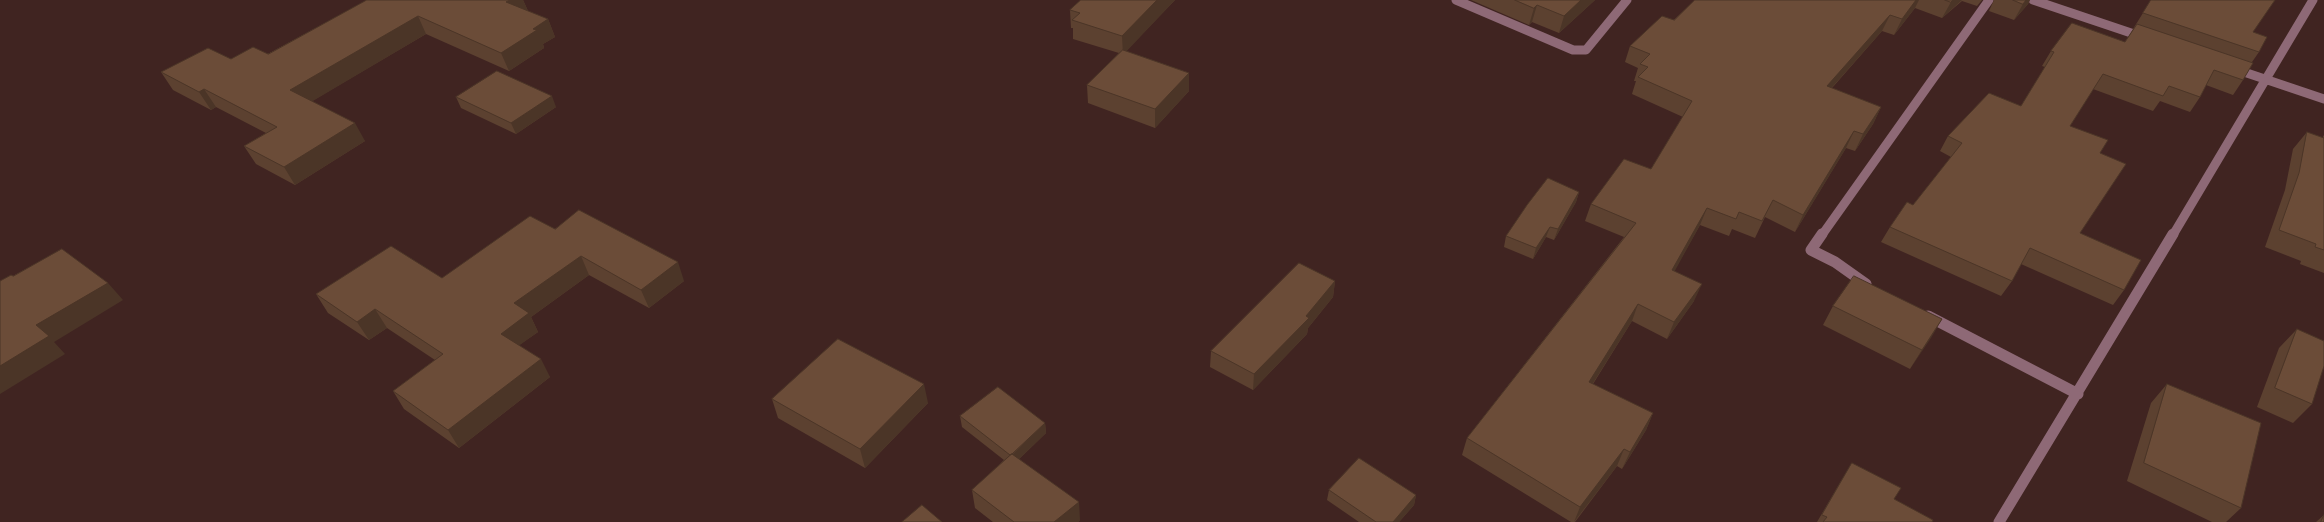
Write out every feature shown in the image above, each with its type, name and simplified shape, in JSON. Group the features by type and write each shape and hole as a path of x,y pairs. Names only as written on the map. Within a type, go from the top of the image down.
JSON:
{"street":[{"path":"1456,0 1573,50 1586,50 1627,0"},
{"path":"1877,290 1856,279 1835,262 1811,250 1989,0"},
{"path":"2033,0 2153,41"},
{"path":"1999,522 2078,394 2313,0"},
{"path":"2228,66 2324,99"},
{"path":"1919,311 2078,394"}],"building":[{"path":"367,0 510,0 506,2 548,19 533,29 537,30 501,53 418,16 290,90 355,123 284,167 244,146 277,127 204,89 199,92 161,72 208,48 231,59 253,47 268,54"},
{"path":"1081,0 1157,0 1122,36 1072,20 1080,13 1070,10"},
{"path":"1515,0 1581,0 1564,16 1537,5 1534,8"},
{"path":"1695,0 1916,0 1902,19 1890,15 1827,86 1881,107 1863,134 1854,131 1803,215 1773,200 1762,221 1739,212 1736,219 1707,208 1672,270 1702,284 1674,322 1638,304 1589,382 1653,413 1630,452 1624,449 1580,507 1467,438 1636,223 1591,204 1624,159 1651,169 1692,101 1638,77 1648,67 1640,64 1650,54 1630,46 1662,16 1674,20"},
{"path":"2013,0 2026,0 2023,4"},
{"path":"2151,0 2275,0 2253,32 2267,37 2259,52 2143,13"},
{"path":"2072,23 2125,42 2137,24 2253,63 2243,80 2214,70 2200,97 2169,86 2163,96 2103,74 2070,126 2108,140 2100,153 2126,164 2080,233 2141,260 2124,290 2030,248 2012,281 1890,227 1907,202 1913,205 1962,143 1948,136 1989,93 2021,106 2054,52 2051,51"},
{"path":"1123,50 1189,73 1155,109 1087,85"},
{"path":"497,71 552,96 511,123 456,97"},
{"path":"2307,132 2324,138 2324,250 2315,247 2316,244 2279,230 2299,173"},
{"path":"1548,178 1579,192 1558,229 1550,227 1536,248 1506,236 1527,205"},
{"path":"579,210 678,262 641,290 581,256 514,303 529,313 501,334 541,359 448,430 393,391 443,354 375,309 357,322 316,294 391,246 442,278 530,216 555,229"},
{"path":"62,249 108,283 36,325 49,336 0,366 0,281 11,275 13,276"},
{"path":"1299,263 1335,281 1306,316 1309,318 1254,374 1211,351"},
{"path":"1854,276 1942,319 1922,350 1833,306"},
{"path":"2297,329 2324,341 2324,366 2312,404 2275,388"},
{"path":"838,339 924,384 860,449 772,399"},
{"path":"2167,384 2261,423 2241,508 2144,463"},
{"path":"998,387 1045,423 1010,455 960,416"},
{"path":"1012,454 1079,502 1054,522 1014,522 972,490"},
{"path":"1359,458 1416,495 1393,522 1376,522 1329,490"},
{"path":"1852,463 1901,488 1894,499 1933,520 1932,522 1823,522 1827,517 1822,515"},
{"path":"922,505 942,522 902,522"},
{"path":"2324,515 2324,522 2321,522"}]}
